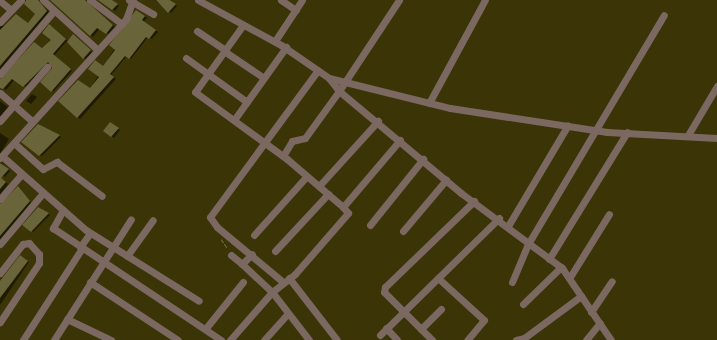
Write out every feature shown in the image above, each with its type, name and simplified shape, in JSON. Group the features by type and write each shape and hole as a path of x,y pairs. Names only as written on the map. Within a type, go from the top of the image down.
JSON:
{"street":[{"path":"0,22 20,0"},
{"path":"43,0 53,12 98,50"},
{"path":"90,0 122,24"},
{"path":"198,0 286,48 329,78 339,91 378,121 446,180 499,218 528,244 561,267 570,277 591,312 611,340"},
{"path":"281,0 296,10"},
{"path":"275,42 302,0"},
{"path":"282,156 292,141 305,138 339,91 399,0"},
{"path":"429,103 485,0"},
{"path":"0,1 11,10"},
{"path":"153,14 132,1 122,24 32,121 1,157 90,233 199,301"},
{"path":"0,74 53,12"},
{"path":"512,282 528,244 599,130 617,92 664,15"},
{"path":"230,340 272,292 286,280 348,213 319,186 282,156 195,92 243,25"},
{"path":"197,31 264,78"},
{"path":"234,120 286,48"},
{"path":"186,58 209,73 247,102"},
{"path":"0,121 12,103 47,67"},
{"path":"318,70 210,217 217,227 286,280 338,340"},
{"path":"329,78 345,80 429,103 599,130 717,137"},
{"path":"688,135 717,86"},
{"path":"0,93 32,121"},
{"path":"319,186 378,121"},
{"path":"508,226 568,124"},
{"path":"549,258 627,132"},
{"path":"343,207 400,140"},
{"path":"14,142 43,169 57,162 102,196"},
{"path":"370,225 423,159"},
{"path":"0,198 22,174"},
{"path":"254,234 307,176"},
{"path":"403,231 446,180"},
{"path":"0,244 43,193"},
{"path":"275,251 328,194"},
{"path":"432,340 384,292 385,287 474,201"},
{"path":"63,210 53,228 102,262 206,328 221,340"},
{"path":"570,277 609,214"},
{"path":"380,335 499,218"},
{"path":"54,340 112,246 131,220"},
{"path":"127,256 153,220"},
{"path":"23,340 90,233"},
{"path":"0,273 23,244 29,242 39,254 40,263 0,322"},
{"path":"242,264 252,254"},
{"path":"232,255 272,292 309,340"},
{"path":"522,304 561,267"},
{"path":"438,278 484,320 467,340"},
{"path":"591,312 612,281"},
{"path":"90,282 178,340"},
{"path":"206,328 243,282"},
{"path":"516,340 525,339 581,296"},
{"path":"421,329 441,309"},
{"path":"264,340 288,313"},
{"path":"67,319 111,340"},
{"path":"586,340 600,323"},
{"path":"386,328 397,340"}],"path":[{"path":"217,227 232,255"}],"building":[{"path":"26,0 38,0 47,11 0,66 0,30 16,14 28,23 35,14 24,4"},
{"path":"50,0 85,0 113,25 106,34 97,28 90,36"},
{"path":"98,0 112,0 118,4 112,10"},
{"path":"156,0 170,0 176,4 168,13"},
{"path":"136,10 145,16 142,20 156,30 149,39 146,37 129,59 125,56 110,74 114,77 77,118 58,101 78,80 90,88 99,77 88,69 95,60 103,66 115,50 109,45"},
{"path":"49,24 66,39 53,54 71,69 51,92 40,82 52,68 48,62 23,87 12,79 3,89 0,88 0,79 34,42 42,48 51,40 42,33"},
{"path":"73,34 91,50 83,59 67,42"},
{"path":"110,122 119,128 111,137 103,131"},
{"path":"38,124 60,135 39,156 21,142"},
{"path":"0,163 9,169 1,178 6,182 0,189"},
{"path":"18,186 30,201 0,236 0,204"},
{"path":"38,207 49,213 31,232 22,225"},
{"path":"20,255 28,261 0,298 0,281"}]}
